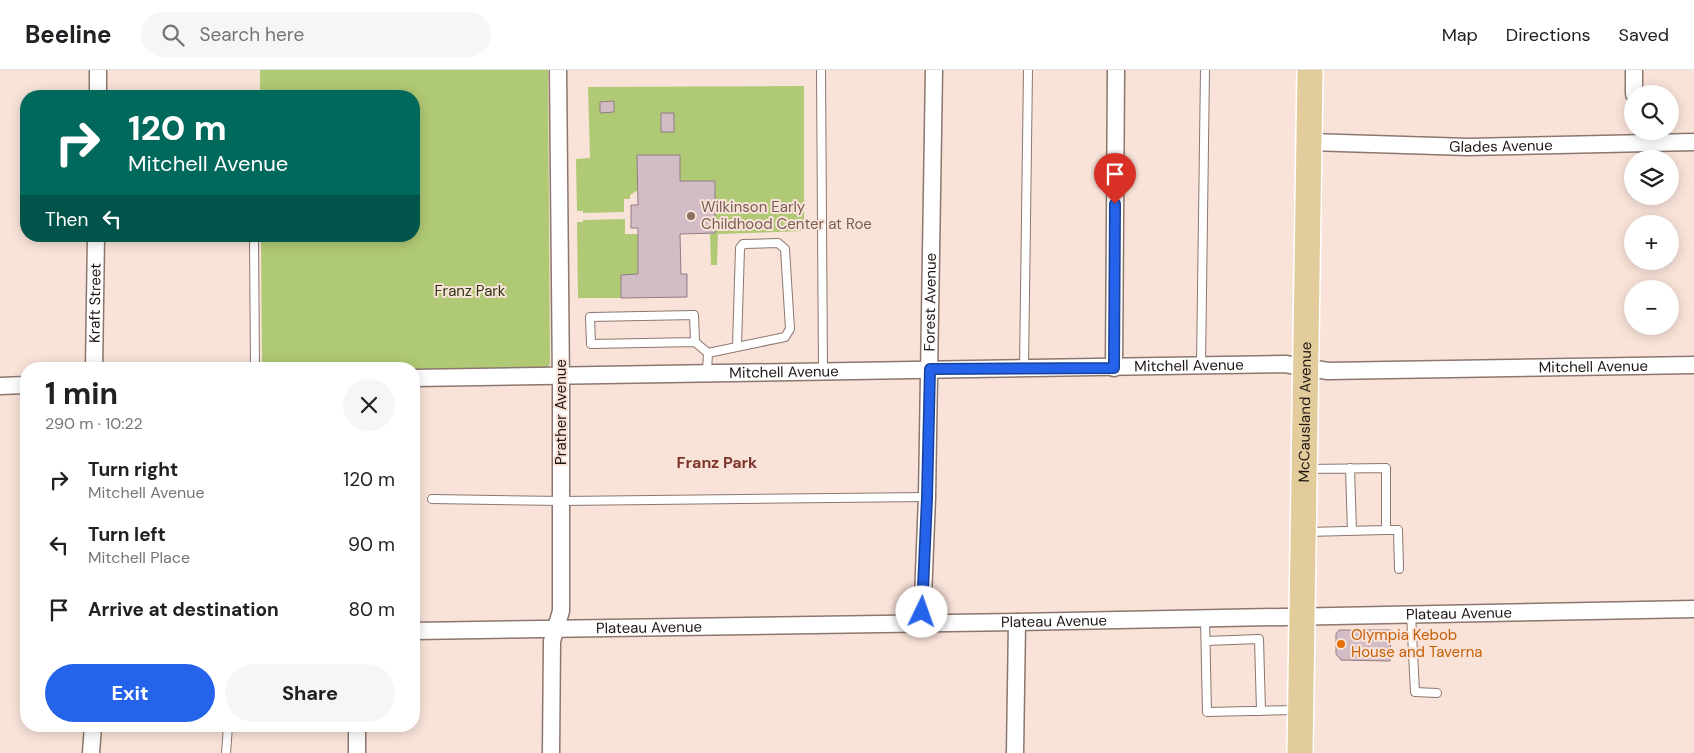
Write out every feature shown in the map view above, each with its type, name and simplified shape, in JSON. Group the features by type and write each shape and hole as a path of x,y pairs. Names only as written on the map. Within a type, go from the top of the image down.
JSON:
{"main road":[{"name":"McCausland Avenue","path":"1300,753 1310,70"}],"street":[{"path":"98,70 98,90"},
{"name":"Prather Avenue","path":"550,753 552,641 561,611 562,501 558,70"},
{"name":"Forest Avenue","path":"922,623 930,369 934,70"},
{"path":"1114,368 1116,70"},
{"path":"1634,70 1634,85"},
{"name":"Glades Avenue","path":"1309,142 1468,147 1624,138"},
{"name":"Glades Avenue","path":"1670,140 1694,142"},
{"name":"Kraft Street","path":"94,362 96,242"},
{"name":"Mitchell Avenue","path":"420,378 1285,364 1328,371 1694,365"},
{"path":"0,386 20,385"},
{"name":"Plateau Avenue","path":"420,631 1205,619 1694,608"},
{"path":"1015,753 1017,622"},
{"path":"91,753 93,732"},
{"path":"357,753 358,732"}],"lane":[{"path":"821,70 823,372"},
{"path":"1024,369 1028,70"},
{"path":"1201,366 1206,70"},
{"path":"254,242 255,362"},
{"path":"708,353 785,337 790,329 785,249 778,243 744,244 740,248 737,346"},
{"path":"695,342 694,315 590,317 591,344 695,342 708,353"},
{"path":"707,373 708,353"},
{"path":"1350,468 1352,531"},
{"path":"1304,469 1386,468 1386,530"},
{"path":"432,500 562,501 927,498"},
{"path":"1303,532 1398,530 1399,569"},
{"path":"1411,614 1414,692 1437,693"},
{"path":"1205,619 1207,712 1300,710"},
{"path":"1206,641 1259,639 1261,711"},
{"path":"226,753 228,732"}],"green space":[{"name":"Franz Park","path":"260,70 548,70 550,364 547,368 420,371 420,362 262,362 261,242 420,242 420,90 260,90"},
{"path":"804,86 804,231 718,234 717,265 711,265 710,234 715,233 715,182 680,181 680,155 637,155 638,190 630,195 630,199 624,199 624,212 583,213 583,211 577,211 576,159 590,158 588,87","holes":["674,113 674,132 661,132 661,114"]},
{"path":"625,219 625,234 638,234 638,274 621,275 621,298 578,298 577,222 583,222 583,220"}],"building":[{"path":"614,101 614,112 600,113 600,102"},
{"path":"661,113 674,113 674,132 661,132"},
{"name":"Wilkinson Early Childhood Center at Roe","path":"637,155 680,155 680,181 715,181 715,233 680,234 681,274 687,274 687,297 621,298 621,275 638,274 638,228 631,228 631,205 638,205"},
{"path":"1339,630 1391,630 1390,661 1341,660 1336,654 1336,634"}],"place":[{"name":"Wilkinson Early Childhood Center at Roe","path":"691,216"},
{"name":"Olympia Kebob House and Taverna","path":"1341,644"}],"district":[{"name":"Franz Park","path":"717,462"}],"route":[{"path":"922,612 930,369 1114,368 1115,204"}]}
